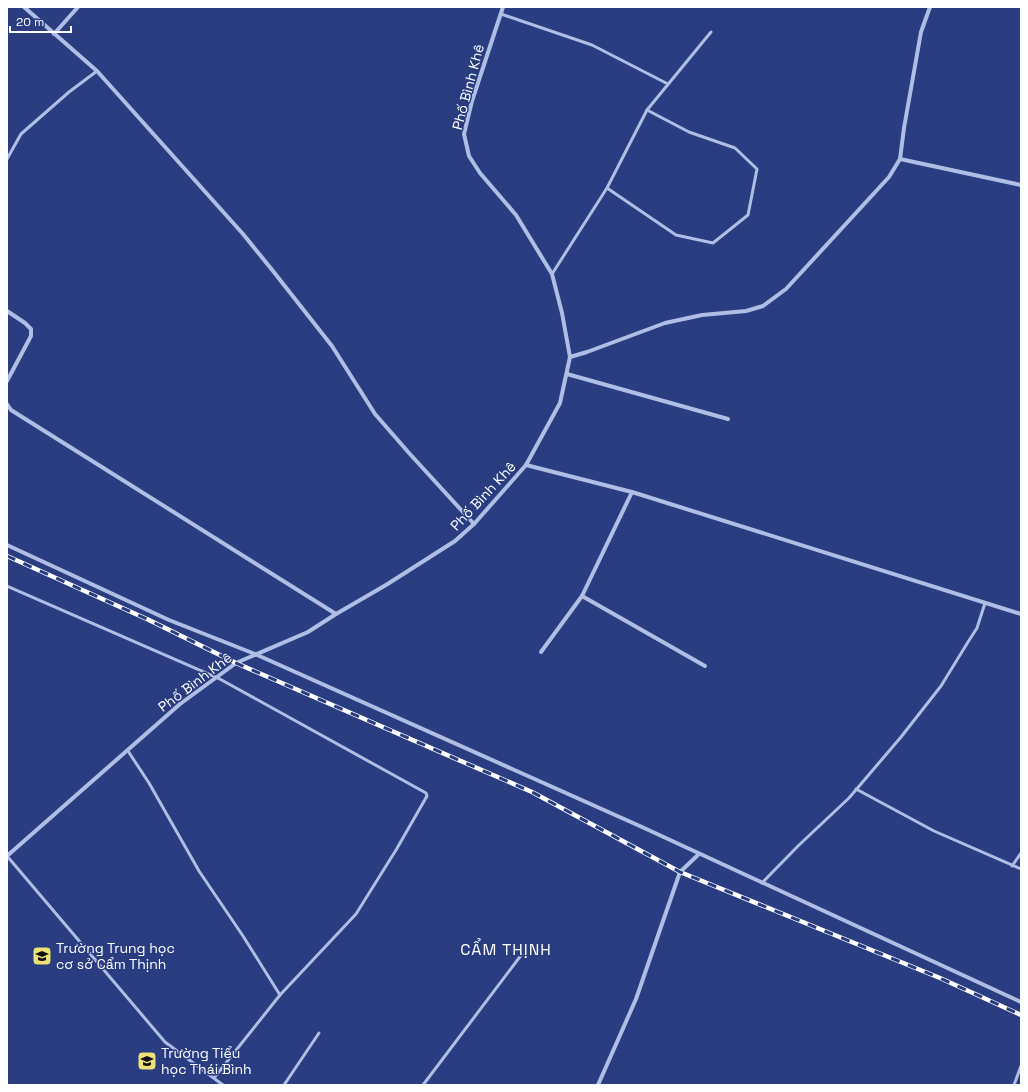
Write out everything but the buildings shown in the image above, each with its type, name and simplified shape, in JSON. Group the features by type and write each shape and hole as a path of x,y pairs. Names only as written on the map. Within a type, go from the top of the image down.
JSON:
{"street":[{"path":"24,7 97,71 180,164 273,271 332,346 375,414 474,524"},
{"path":"54,34 78,7"},
{"name":"Phố Bình Khê","path":"7,856 180,704 218,678 236,663 308,632 455,541 474,524 526,465 560,403 570,357 562,313 552,274 516,215 480,172 469,156 464,134 472,101 503,7"},
{"path":"570,357 665,323 702,315 746,311 763,306 786,289 889,177 900,159 921,32 930,7"},
{"path":"900,159 1021,185"},
{"path":"7,310 31,329 31,336 7,381"},
{"path":"567,374 728,419"},
{"path":"7,404 11,410 336,614"},
{"path":"526,465 632,492 1021,614"},
{"path":"541,652 582,596 632,492"},
{"path":"7,545 169,620 255,654 699,854 1021,1002"},
{"path":"582,596 706,666"},
{"path":"598,1085 636,1000 680,872 699,854"}],"lane":[{"path":"501,14 592,45 668,84"},
{"path":"552,274 607,188 647,110 711,32"},
{"path":"7,159 21,134 68,92 97,71"},
{"path":"607,188 676,235 713,243 748,214 757,170 735,148 689,132 647,110"},
{"path":"7,586 218,678 426,794 427,796 400,844 356,914 280,995 214,1078"},
{"path":"762,883 856,789 901,737 941,686 977,628 985,603"},
{"path":"128,751 199,870 280,995"},
{"path":"856,789 934,831 1021,869"},
{"path":"1012,866 1021,853"},
{"path":"7,856 165,1042 224,1085"},
{"path":"423,1085 522,954"},
{"path":"284,1085 319,1033"},
{"path":"1014,1085 1021,1066"}],"railway":[{"path":"7,556 149,620 236,663 532,792 680,872 940,978 1021,1015"}],"place":[{"name":"Trường Trung học cơ sở Cẩm Thịnh","path":"42,956"},
{"name":"Trường Tiểu học Thái Bình","path":"147,1061"}],"district":[{"name":"CẨM THỊNH","path":"506,949"}]}
